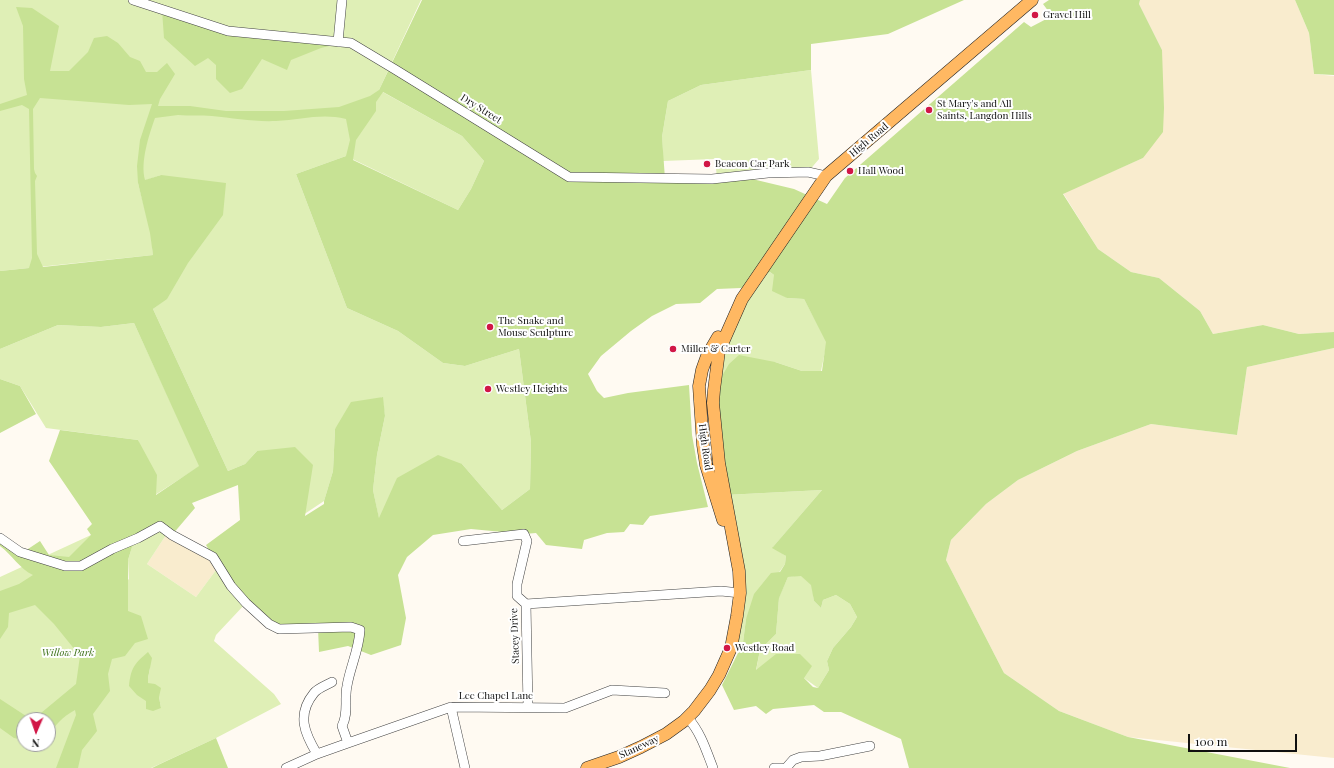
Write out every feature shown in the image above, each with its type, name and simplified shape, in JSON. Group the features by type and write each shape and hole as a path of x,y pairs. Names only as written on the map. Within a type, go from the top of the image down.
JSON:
{"main road":[{"name":"High Road","path":"688,718 710,690 719,675 731,648 738,616 740,570 718,463 713,403 716,366 719,351 742,299 826,176 1032,0"},
{"name":"Staneway","path":"587,768 619,757 641,747 672,730 688,718"}],"street":[{"name":"Dry Street","path":"133,0 228,31 351,43 569,177 712,179 768,173 808,172 826,176"},
{"path":"338,42 342,0"},
{"path":"0,538 20,552 65,566 81,566 112,548 138,538 160,526 172,535 213,557 231,586 246,603 269,624 280,629 352,627 360,630 360,640 346,686 346,719 342,726 348,743"},
{"name":"Stacey Drive","path":"463,541 524,534 527,541 517,584 517,596 526,604 528,707"},
{"path":"526,604 716,592 740,593"},
{"path":"317,754 304,728 307,704 314,692 332,682"},
{"name":"Lee Chapel Lane","path":"286,768 317,754 451,707 565,708 612,690 665,693"},
{"path":"451,707 465,768"},
{"path":"688,718 702,739 713,768"},
{"path":"786,768 793,760 801,757 820,756 870,746"},
{"path":"774,768 782,768"}],"shaded area":[{"path":"1140,0 1295,0 1309,33 1314,74 1334,76 1334,332 1299,334 1263,325 1213,334 1200,311 1159,278 1131,272 1098,249 1063,193 1143,158 1162,50 1139,4"},
{"path":"1334,348 1334,758 1128,737 1059,711 1004,673 946,560 951,540 986,504 1018,480 1077,451 1151,424 1237,435 1247,367"},
{"path":"168,532 219,566 196,597 147,564"}],"green space":[{"path":"0,0 421,0 379,90 462,136 484,161 471,189 458,210 346,156 296,174 347,308 398,331 443,363 465,366 519,349 531,442 530,489 502,510 462,464 379,519 373,490 377,455 385,416 382,397 335,429 333,471 324,501 303,515 257,451 245,464 228,471 153,309 162,302 161,175 138,183 151,233 153,255 0,271"},
{"path":"422,0 964,0 888,34 811,44 811,70 701,85 668,101 662,137 665,179 748,178 794,189 827,204 845,178 1024,22 1031,27 1052,16 1043,4 1049,0 1140,0 1139,4 1162,50 1164,108 1163,132 1143,158 1063,194 1098,249 1131,272 1159,278 1200,311 1213,334 1263,325 1299,334 1334,332 1334,348 1247,367 1237,435 1151,424 1077,451 1018,480 986,504 951,540 946,560 1004,673 1059,711 1128,737 1290,768 909,768 901,739 841,712 824,712 814,705 773,709 766,714 756,706 734,710 722,685 743,643 746,619 754,594 771,573 780,572 785,564 786,556 772,548 822,490 725,495 714,390 729,364 739,355 775,362 802,371 822,371 826,342 804,299 787,298 772,291 774,275 770,272 741,288 717,289 700,303 676,304 652,316 601,356 588,374 597,391 604,398 628,393 689,385 692,435 708,507 650,516 643,525 630,524 624,532 607,533 584,540 582,549 546,545 536,533 524,534 471,529 433,535 407,557 398,575 406,618 401,645 371,655 348,646 319,652 318,628 279,629 258,615 213,557 206,545 240,520 238,485 192,503 195,508 172,535 159,526 133,544 128,560 128,611 141,616 148,639 135,643 125,656 112,659 108,674 110,691 93,714 97,731 82,750 78,768 56,768 76,715 75,710 66,715 56,726 56,712 42,712 76,684 80,656 54,624 35,605 9,613 8,627 0,639 0,591 19,584 33,575 24,569 0,546 0,538 22,553 40,541 49,555 69,557 91,535 87,529 92,524 49,461 60,430 138,440 157,475 156,495 199,466 134,323 101,327 58,325 0,349 0,271 29,268 32,258 29,109 22,105 0,111 0,104 27,95 24,79 23,26 16,7 32,8 59,26 50,71 69,71 88,52 94,38 107,36 118,43 130,57 140,61 146,72 157,72 167,63 175,74 160,99 158,106 190,106 226,111 284,111 339,107 370,96 379,90","holes":["383,92 462,136 484,161 471,189 458,210 353,160 356,140 376,111 376,102","40,98 129,105 152,104 140,140 137,166 138,183 150,233 153,255 43,267 37,254 35,181 37,176 34,169 33,109","178,115 268,121 319,117 337,117 346,119 350,140 346,156 296,174 347,308 398,331 443,363 465,366 519,349 531,442 530,489 502,510 462,464 438,455 397,478 379,518 373,490 377,455 385,416 383,397 351,402 335,429 333,471 324,504 305,516 313,465 295,447 257,451 245,464 228,471 153,309 167,299 188,263 223,215 226,183 161,175 145,180 144,157 155,118","801,576 811,585 814,601 821,608 823,600 836,595 850,604 857,617 851,627 833,648 827,661 829,670 818,688 813,687 804,678 812,666 800,654 776,654 756,670 760,650 776,634 779,598 788,577"]},
{"path":"1295,0 1334,0 1334,75 1314,74 1309,33"},
{"path":"162,10 228,31 334,41 329,46 291,60 287,70 262,59 242,89 230,93 216,79 216,65 208,58 195,66 164,38"},
{"path":"811,70 819,159 808,172 717,178 715,159 663,161 662,137 668,101 701,85"},
{"path":"770,272 774,275 787,298 804,299 827,342 821,371 802,371 775,362 714,390 716,366 755,279"},
{"path":"134,323 200,466 155,495 138,440 46,428 20,386 0,379 0,349 58,325 101,327"},
{"path":"0,379 20,386 36,414 0,433"},
{"path":"822,490 773,547 786,556 785,564 746,619 743,643 731,648 740,593 725,495"},
{"name":"Willow Park","path":"160,526 168,532 147,564 196,597 219,566 246,603 216,635 214,641 274,694 281,704 216,738 151,768 0,768 0,577 91,535 129,580 128,560 133,544","holes":["148,653 150,668 148,683 159,697 161,708 146,709"]},
{"path":"801,575 812,585 814,601 821,608 823,600 836,595 850,604 857,617 851,627 833,648 827,661 829,670 818,688 804,678 756,671 760,650 776,634 779,597 788,577"},
{"path":"148,652 152,658 148,683 155,684 161,688 159,697 161,708 153,711 146,709 146,701 137,695 129,686 132,670 139,660"},
{"path":"0,699 20,712 16,712 16,738 0,728"},
{"path":"216,738 228,768 152,768 160,764"}],"place":[{"name":"Gravel Hill","path":"1035,15"},
{"name":"St Mary's and All Saints, Langdon Hills","path":"929,110"},
{"name":"Beacon Car Park","path":"707,164"},
{"name":"Hall Wood","path":"850,171"},
{"name":"The Snake and Mouse Sculpture","path":"490,327"},
{"name":"Miller & Carter","path":"673,349"},
{"name":"Westley Heights","path":"488,389"},
{"name":"Westley Road","path":"727,648"}]}
